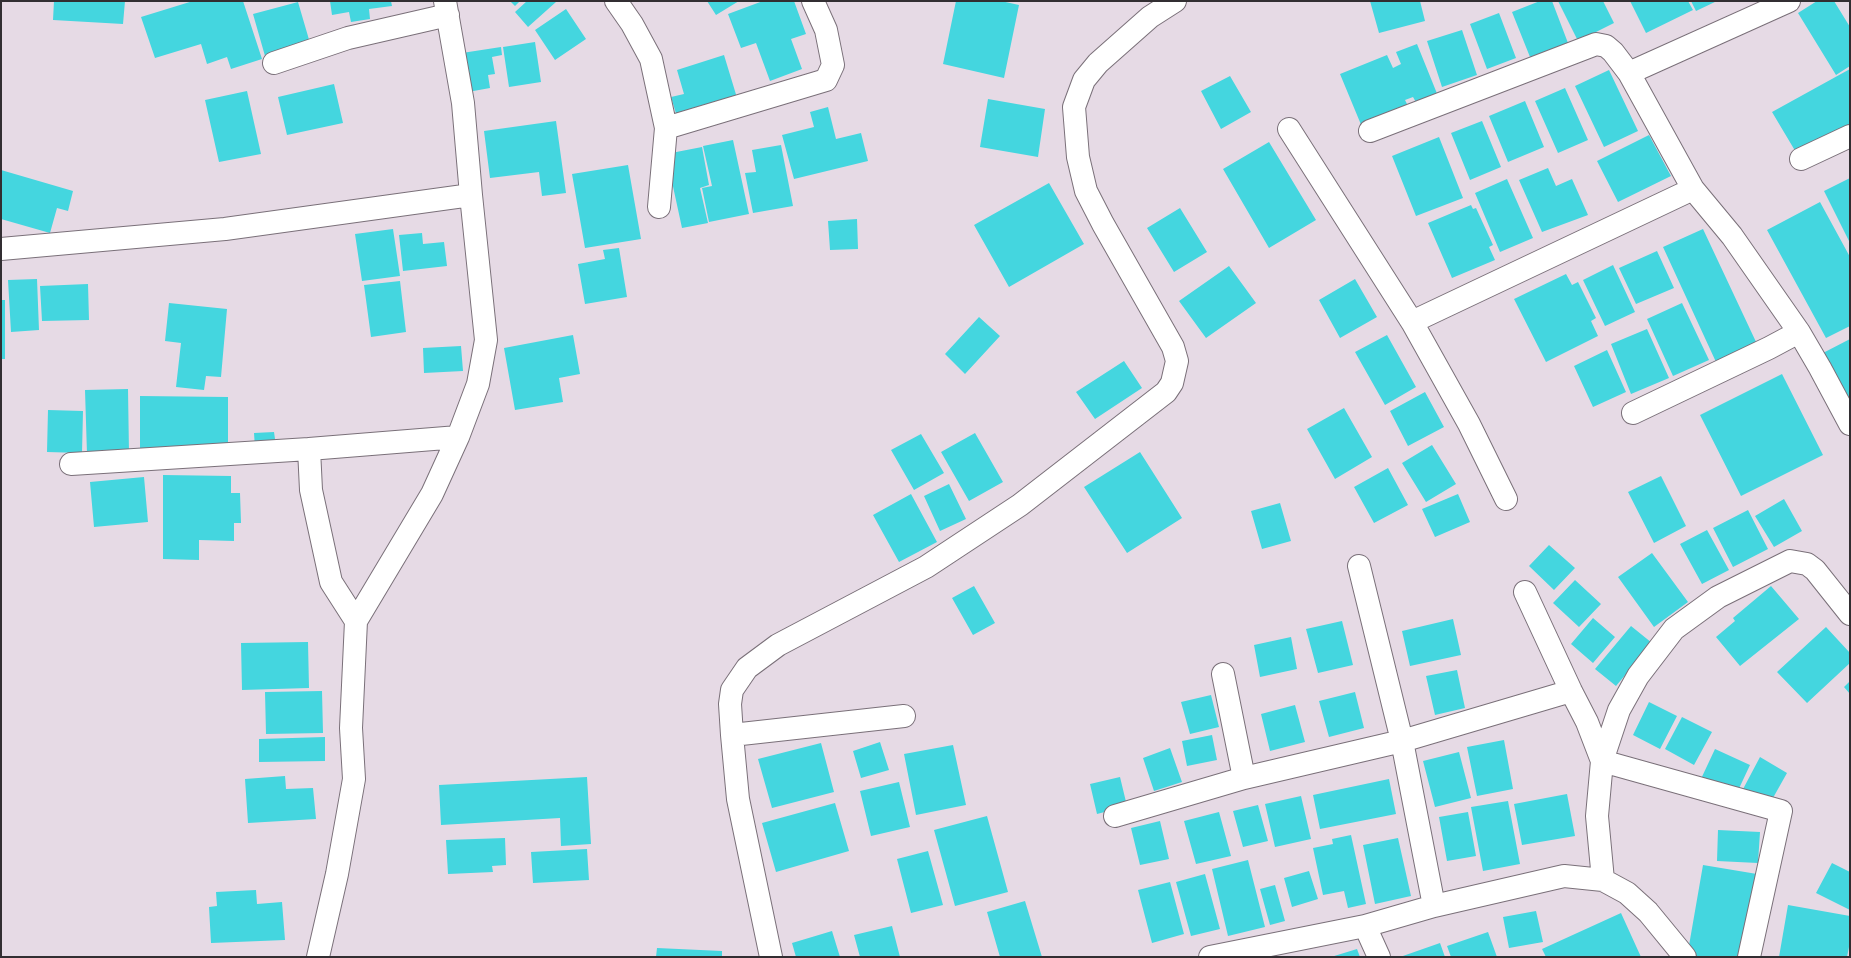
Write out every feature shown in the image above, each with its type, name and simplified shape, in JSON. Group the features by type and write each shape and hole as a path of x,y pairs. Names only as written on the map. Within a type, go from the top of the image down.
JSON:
{"street":[{"path":"616,1 632,24 651,60 666,128 659,207"},
{"path":"666,128 826,80 833,65 826,30 813,1"},
{"path":"771,957 738,799 732,735 730,704 732,690 747,668 778,645 926,567 1020,506 1166,392 1172,383 1177,361 1172,347 1086,191 1078,157 1074,107 1084,80 1098,62 1147,9 1175,1"},
{"path":"1629,73 1789,1"},
{"path":"274,64 348,38 447,8 463,103 486,340 478,384 458,437 432,494 356,621 351,728 354,779 337,874 318,957"},
{"path":"1370,131 1596,44 1606,46 1613,52 1629,73 1693,189 1732,236 1798,332 1820,368 1850,424"},
{"path":"1290,129 1412,322 1469,424 1506,499"},
{"path":"1801,159 1850,136"},
{"path":"1412,322 1435,310 1455,303 1693,189"},
{"path":"1,248 225,229 471,195"},
{"path":"1633,413 1769,348 1798,332"},
{"path":"70,464 309,449 458,437"},
{"path":"309,449 311,490 331,582 356,621"},
{"path":"1603,880 1597,816 1602,761 1619,710 1638,676 1674,629 1718,597 1790,561 1807,564 1815,570 1850,614"},
{"path":"1359,566 1402,741 1434,906"},
{"path":"1525,592 1587,722 1602,761"},
{"path":"1224,674 1244,778"},
{"path":"1115,816 1244,778 1402,741 1571,691"},
{"path":"732,735 904,716"},
{"path":"1602,761 1781,811 1750,957"},
{"path":"1210,957 1365,926 1434,906 1564,876 1603,880 1627,892 1648,912 1685,957"},
{"path":"1365,926 1379,957"}],"building":[{"path":"54,1 125,1 123,24 53,20"},
{"path":"193,1 243,1 262,59 231,69 227,57 207,64 201,44 155,58 141,17"},
{"path":"330,1 391,1 392,6 369,9 370,19 351,22 349,12 332,15"},
{"path":"510,1 520,1 515,6"},
{"path":"527,1 556,2 528,27 515,12"},
{"path":"707,1 739,1 716,15"},
{"path":"763,1 794,1 806,34 791,39 802,69 770,81 756,43 741,48 728,14"},
{"path":"956,1 1001,1 1019,5 1004,78 943,64"},
{"path":"1370,1 1420,1 1425,21 1379,33"},
{"path":"1540,1 1552,1 1568,43 1530,57 1512,12"},
{"path":"1558,1 1603,1 1614,23 1578,41"},
{"path":"1630,1 1688,1 1693,10 1646,33"},
{"path":"1691,1 1717,1 1696,11"},
{"path":"1817,1 1834,1 1850,27 1850,66 1836,75 1798,13"},
{"path":"298,2 310,43 265,56 253,14"},
{"path":"566,9 586,39 555,60 535,30"},
{"path":"1499,13 1516,58 1487,69 1470,24"},
{"path":"1462,30 1477,75 1442,87 1427,41"},
{"path":"535,42 541,82 509,87 503,47"},
{"path":"1417,44 1438,96 1417,104 1413,97 1405,100 1409,108 1362,127 1340,74 1387,55 1393,68 1401,64 1396,52"},
{"path":"501,47 502,55 492,57 495,74 488,75 490,88 468,92 462,53"},
{"path":"724,55 738,101 678,120 671,97 684,94 677,70"},
{"path":"1850,69 1850,128 1797,154 1772,112"},
{"path":"1609,70 1638,131 1604,147 1575,86"},
{"path":"1230,76 1251,112 1221,129 1201,91"},
{"path":"334,84 343,123 287,135 278,97"},
{"path":"1565,88 1588,140 1558,153 1535,101"},
{"path":"247,91 261,154 219,162 205,100"},
{"path":"988,99 1045,109 1038,157 980,147"},
{"path":"1525,101 1544,147 1508,162 1489,116"},
{"path":"828,107 836,139 861,133 868,161 794,179 782,135 814,127 810,112"},
{"path":"556,121 566,193 542,196 539,172 490,178 484,131"},
{"path":"1482,121 1501,167 1470,180 1451,133"},
{"path":"1649,135 1671,176 1618,202 1597,161"},
{"path":"1439,137 1463,198 1416,216 1392,156"},
{"path":"733,140 749,214 709,222 702,188 712,186 703,146"},
{"path":"1269,142 1316,220 1269,248 1223,169"},
{"path":"781,145 793,206 753,213 745,173 756,172 752,150"},
{"path":"702,147 709,185 700,188 708,223 682,228 666,154"},
{"path":"628,165 641,239 585,248 572,174"},
{"path":"1548,168 1556,186 1572,179 1588,215 1542,232 1519,180"},
{"path":"1,170 73,191 68,211 57,208 50,233 1,219"},
{"path":"1850,178 1850,240 1849,241 1824,191"},
{"path":"1507,179 1533,238 1500,252 1475,193"},
{"path":"1049,183 1084,244 1009,287 974,225"},
{"path":"1820,202 1850,257 1850,326 1826,338 1767,230"},
{"path":"1471,205 1473,209 1476,208 1493,245 1489,247 1495,260 1452,278 1428,223"},
{"path":"1180,208 1207,252 1174,272 1147,228"},
{"path":"857,219 858,249 830,250 828,221"},
{"path":"393,229 400,276 362,281 355,234"},
{"path":"1703,229 1757,344 1716,362 1663,247"},
{"path":"422,233 423,244 444,242 447,266 403,271 399,235"},
{"path":"619,248 627,297 585,304 578,264 605,259 603,250"},
{"path":"1657,251 1674,288 1636,304 1619,268"},
{"path":"1613,265 1635,312 1605,326 1583,280"},
{"path":"1229,266 1256,303 1206,338 1179,301"},
{"path":"1566,274 1572,285 1578,282 1596,318 1591,321 1598,336 1546,362 1514,299"},
{"path":"37,279 39,330 11,332 8,280"},
{"path":"1355,279 1377,317 1340,338 1319,300"},
{"path":"400,281 406,332 371,337 364,285"},
{"path":"88,284 89,320 42,321 40,286"},
{"path":"1,300 5,300 5,359 1,359"},
{"path":"169,303 227,309 221,377 206,376 204,390 176,387 181,343 165,341"},
{"path":"1682,303 1709,360 1673,376 1647,319"},
{"path":"979,317 1000,336 965,374 945,354"},
{"path":"1647,329 1669,378 1631,394 1611,344"},
{"path":"573,335 580,374 559,378 563,402 515,410 504,348"},
{"path":"1387,335 1416,387 1385,405 1355,352"},
{"path":"1850,339 1850,405 1823,353"},
{"path":"461,346 463,371 424,373 423,348"},
{"path":"1607,350 1626,392 1593,407 1574,366"},
{"path":"1124,361 1142,388 1095,419 1076,392"},
{"path":"1782,374 1823,455 1741,496 1700,415"},
{"path":"128,389 129,454 87,454 85,390"},
{"path":"1425,392 1444,427 1408,446 1390,411"},
{"path":"140,396 228,397 228,451 140,450"},
{"path":"1344,408 1372,457 1335,479 1307,429"},
{"path":"48,410 83,411 82,453 47,452"},
{"path":"274,432 276,446 255,448 254,433"},
{"path":"975,433 1003,482 969,501 941,452"},
{"path":"921,434 944,473 914,490 891,450"},
{"path":"1432,445 1456,484 1426,502 1402,463"},
{"path":"1140,452 1182,518 1127,553 1084,487"},
{"path":"1388,468 1408,505 1374,523 1354,487"},
{"path":"163,475 231,476 231,493 240,493 241,523 234,523 234,541 199,540 199,560 163,559"},
{"path":"1661,476 1686,526 1654,543 1628,492"},
{"path":"144,477 148,522 94,527 90,482"},
{"path":"949,484 966,519 940,531 924,496"},
{"path":"911,494 937,542 899,562 873,515"},
{"path":"1458,494 1470,522 1435,537 1422,509"},
{"path":"1784,499 1802,531 1774,547 1755,516"},
{"path":"1280,503 1291,541 1262,549 1251,511"},
{"path":"1748,510 1768,549 1733,567 1713,528"},
{"path":"1707,530 1729,570 1702,584 1680,544"},
{"path":"1549,545 1575,568 1554,590 1529,566"},
{"path":"1652,553 1688,602 1654,627 1618,577"},
{"path":"1575,580 1601,604 1579,627 1553,603"},
{"path":"974,586 995,623 973,635 952,598"},
{"path":"1771,586 1799,619 1740,666 1716,637 1735,621 1733,618"},
{"path":"1593,618 1615,637 1593,663 1571,644"},
{"path":"1453,619 1461,655 1410,666 1402,631"},
{"path":"1342,621 1353,665 1318,673 1306,629"},
{"path":"1631,626 1652,643 1616,686 1595,669"},
{"path":"1826,627 1850,653 1850,663 1807,703 1777,672"},
{"path":"1291,637 1297,669 1260,677 1254,645"},
{"path":"308,642 309,688 242,690 241,643"},
{"path":"1457,670 1465,708 1435,715 1426,676"},
{"path":"1850,681 1850,694 1844,687"},
{"path":"322,691 323,733 266,734 265,692"},
{"path":"1355,692 1364,728 1329,737 1319,701"},
{"path":"1211,695 1219,727 1190,734 1181,702"},
{"path":"1649,702 1677,716 1660,749 1633,735"},
{"path":"1295,705 1305,742 1270,751 1261,714"},
{"path":"1682,717 1712,732 1694,765 1665,749"},
{"path":"1212,735 1217,760 1187,766 1182,741"},
{"path":"325,737 325,761 259,762 259,739"},
{"path":"1504,740 1513,789 1477,796 1467,747"},
{"path":"880,742 889,770 861,778 853,751"},
{"path":"821,743 834,792 772,808 758,759"},
{"path":"953,745 966,805 916,815 904,754"},
{"path":"1170,748 1182,782 1154,791 1143,758"},
{"path":"1715,749 1750,765 1735,797 1700,781"},
{"path":"1459,752 1471,798 1435,807 1423,761"},
{"path":"1760,757 1787,773 1769,805 1742,791"},
{"path":"285,776 286,789 313,788 316,819 248,823 245,779"},
{"path":"587,777 591,844 561,846 560,818 441,825 439,785"},
{"path":"1120,777 1127,806 1097,814 1090,784"},
{"path":"1389,779 1396,814 1320,829 1313,795"},
{"path":"899,782 910,827 871,836 860,791"},
{"path":"1567,794 1575,836 1522,845 1514,804"},
{"path":"1301,796 1311,839 1275,847 1265,804"},
{"path":"1508,801 1520,864 1483,871 1471,807"},
{"path":"835,803 849,851 776,872 762,823"},
{"path":"1258,805 1268,841 1243,847 1233,811"},
{"path":"1219,812 1231,856 1196,864 1184,821"},
{"path":"1468,812 1476,856 1447,861 1439,817"},
{"path":"987,816 1008,892 955,906 934,830"},
{"path":"1160,821 1169,859 1140,865 1131,828"},
{"path":"1718,830 1760,832 1758,863 1717,861"},
{"path":"1351,835 1366,904 1348,908 1344,891 1323,895 1313,848 1333,844 1332,839"},
{"path":"505,838 506,865 492,866 493,872 448,874 446,840"},
{"path":"1398,838 1411,896 1375,904 1363,845"},
{"path":"587,849 589,880 533,883 531,852"},
{"path":"928,851 943,905 911,913 897,859"},
{"path":"1248,860 1265,927 1228,936 1212,869"},
{"path":"1832,863 1850,872 1850,910 1816,893"},
{"path":"1703,865 1757,874 1743,957 1687,957"},
{"path":"1309,871 1318,899 1292,907 1284,878"},
{"path":"1205,874 1220,929 1191,936 1176,882"},
{"path":"1170,882 1184,934 1152,943 1138,890"},
{"path":"1275,885 1285,921 1270,925 1260,889"},
{"path":"256,890 257,904 282,902 285,940 211,943 209,907 217,906 216,892"},
{"path":"1025,901 1042,957 1000,957 987,912"},
{"path":"1788,905 1850,916 1850,942 1847,957 1779,957"},
{"path":"1536,911 1543,942 1509,948 1503,917"},
{"path":"1621,913 1641,957 1546,957 1542,949"},
{"path":"892,926 900,957 860,957 854,935"},
{"path":"832,931 840,957 796,957 792,943"},
{"path":"1488,932 1497,957 1451,957 1447,946"},
{"path":"1440,943 1445,957 1400,957"},
{"path":"657,948 722,951 722,957 656,957"},
{"path":"1357,949 1360,957 1331,957"}]}
